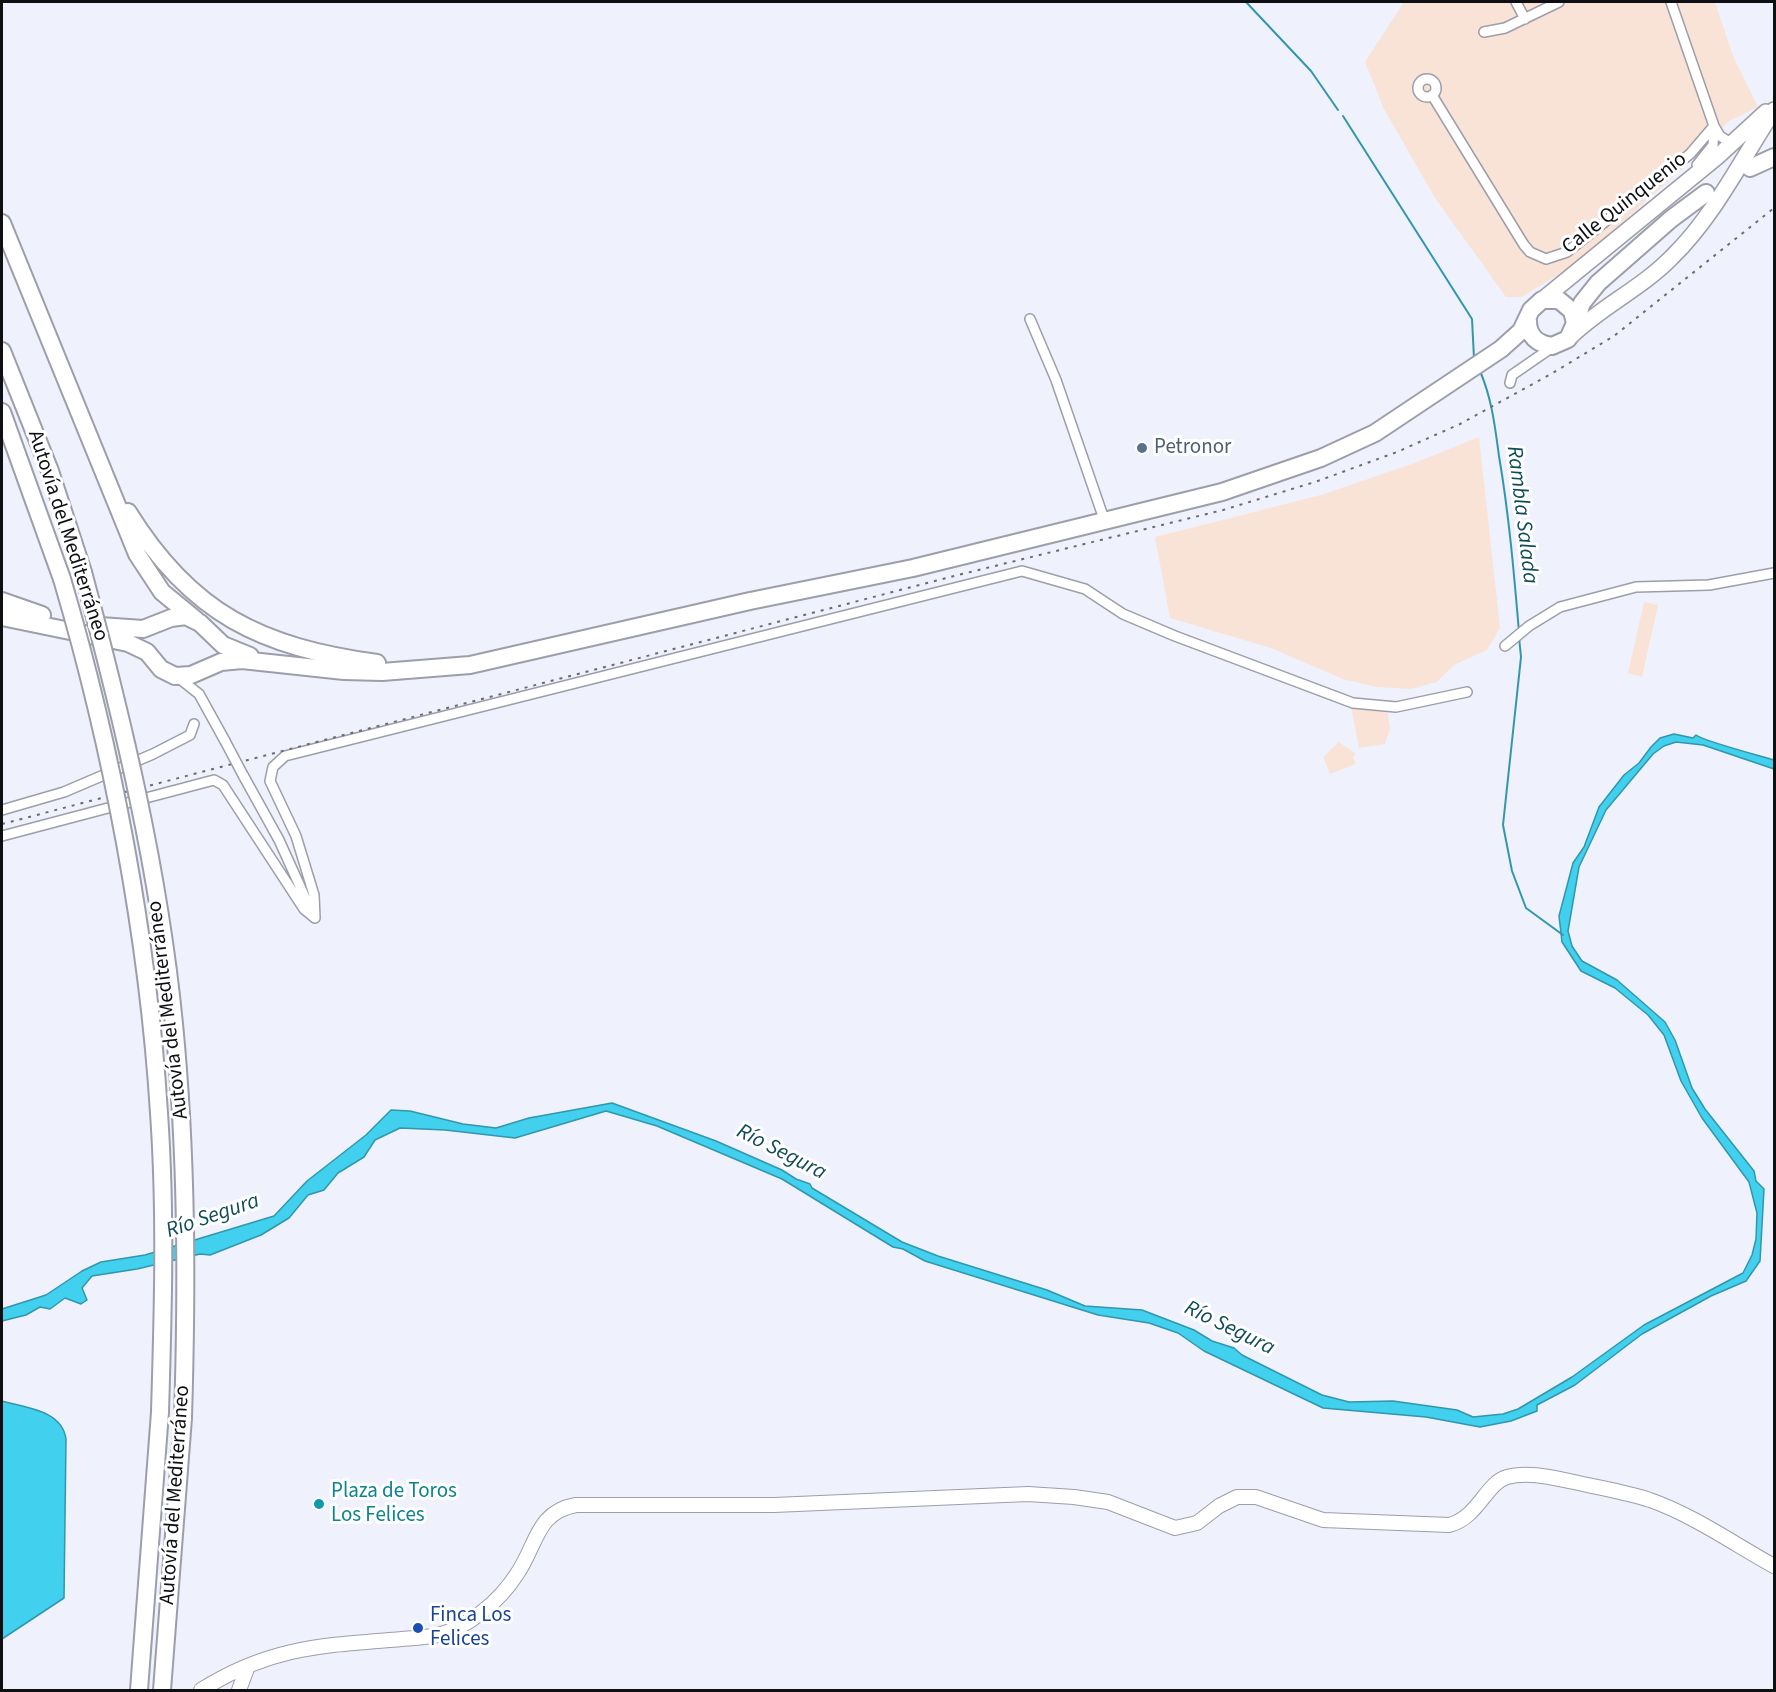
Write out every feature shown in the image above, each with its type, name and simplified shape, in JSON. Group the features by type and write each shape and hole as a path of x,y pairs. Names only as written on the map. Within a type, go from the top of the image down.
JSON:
{"highway":[{"path":"1747,163 1774,157"},
{"path":"5,616 123,641 142,649 161,669 175,676 186,676 226,661 262,661 344,671 382,672 450,668 537,652 721,607 913,568 1105,522 1222,492 1336,453 1375,433 1496,353 1518,344 1537,347 1567,335 1582,303 1599,283 1671,219 1706,193"},
{"path":"2,223 132,543 147,572 162,592 231,649 262,661"},
{"path":"1496,353 1527,321 1533,307 1548,299 1568,297 1599,283"},
{"path":"1548,299 1569,307 1567,335"},
{"path":"1527,321 1530,334 1537,347"},
{"name":"Autovía del Mediterráneo","path":"2,351 50,471 83,572 134,774 152,866 174,1022 185,1187 187,1298 183,1418 162,1689"},
{"name":"Autovía del Mediterráneo","path":"2,412 62,579 99,713 145,970 159,1113 162,1191 160,1412 140,1690"},
{"path":"98,460 131,518 162,561 191,591 232,620 276,641 322,654 395,665 450,668"},
{"path":"2,601 22,610 51,618"},
{"path":"5,616 51,618 131,629 147,629 181,616 202,626 211,652 199,671"},
{"path":"153,659 151,641 162,623"}],"main road":[{"path":"1548,299 1732,144 1774,104"},
{"path":"1567,335 1648,279 1673,256 1747,163 1774,110"},
{"path":"1732,144 1740,148 1747,163"},
{"path":"201,1690 265,1658 317,1646 417,1638 454,1630 476,1617 517,1576 544,1522 556,1510 576,1505 774,1506 1028,1494 1108,1502 1175,1528 1197,1523 1219,1506 1237,1497 1256,1497 1323,1520 1449,1525 1460,1523 1498,1482 1507,1477 1547,1476 1650,1500 1774,1566"},
{"path":"239,1690 248,1666"},
{"path":"220,1682 234,1690"}],"street":[{"path":"1516,2 1525,18"},
{"path":"1484,32 1505,28 1559,2"},
{"path":"1671,2 1714,126 1720,136 1732,144"},
{"path":"1679,2 1683,33"},
{"name":"Calle Quinquenio","path":"1432,95 1524,245 1530,252 1546,259 1561,256 1576,245 1690,154 1714,126"},
{"path":"1714,126 1722,132 1731,134 1749,128"},
{"path":"1637,222 1709,153 1714,138 1714,126"},
{"path":"1042,320 1032,324 1056,380 1105,522"},
{"path":"1510,383 1512,375 1537,347"},
{"path":"315,918 314,896 296,836 270,781 273,767 285,756 1006,573 1022,571 1085,589 1123,614 1174,636 1353,703 1396,707 1467,692"},
{"path":"1505,646 1529,626 1560,607 1636,587 1709,585 1774,573"},
{"path":"199,671 199,694"},
{"path":"175,676 188,682 199,694 279,840 315,918"},
{"path":"2,810 64,792 153,754 190,735 194,724"},
{"path":"2,836 214,780 223,785 304,909 315,918"}],"shaded area":[{"path":"1404,2 1715,2 1733,56 1758,107 1729,121 1682,169 1573,266 1521,297 1506,297 1435,198 1384,109 1365,62"},
{"path":"1479,437 1500,628 1487,650 1454,665 1437,682 1410,689 1377,687 1343,679 1271,648 1170,618 1155,537 1321,495 1412,464"},
{"path":"1644,602 1658,605 1642,677 1628,673"},
{"path":"1351,707 1388,713 1390,728 1385,744 1359,748"},
{"path":"1339,742 1356,754 1353,757 1356,764 1330,774 1323,757"}],"water":[{"path":"1674,734 1693,738 1696,735 1774,760 1774,769 1703,745 1676,742 1664,746 1653,754 1606,810 1579,867 1568,931 1572,946 1582,961 1617,980 1665,1022 1675,1040 1692,1088 1705,1109 1754,1171 1756,1181 1764,1189 1760,1261 1746,1281 1711,1296 1642,1334 1575,1385 1537,1405 1537,1411 1511,1421 1480,1427 1426,1417 1323,1408 1204,1351 1178,1333 1149,1323 1098,1315 925,1261 903,1249 893,1247 782,1179 657,1126 606,1111 515,1138 445,1130 400,1128 375,1140 364,1157 338,1173 324,1190 308,1195 289,1218 261,1235 210,1255 200,1254 137,1269 92,1276 82,1288 87,1300 81,1304 65,1298 50,1309 40,1307 26,1315 2,1321 2,1309 46,1295 82,1271 101,1262 145,1255 274,1216 307,1181 366,1135 391,1110 410,1111 463,1124 496,1128 529,1118 612,1103 716,1141 782,1170 810,1184 812,1188 902,1242 938,1256 1047,1290 1085,1306 1142,1310 1194,1330 1212,1341 1234,1348 1242,1355 1322,1395 1349,1402 1393,1401 1457,1410 1473,1417 1503,1414 1518,1409 1572,1377 1644,1325 1743,1273 1752,1255 1756,1239 1757,1213 1749,1182 1702,1118 1681,1081 1664,1035 1648,1015 1615,988 1581,971 1562,942 1559,916 1573,863 1584,847 1599,807 1624,775 1639,763 1660,738"},
{"path":"2,1401 32,1408 50,1416 63,1429 66,1439 64,1598 2,1639"}],"waterway":[{"name":"Rambla Salada","path":"1246,2 1311,71 1338,110"},
{"name":"Rambla Salada","path":"1343,116 1472,319 1474,358"},
{"name":"Rambla Salada","path":"1480,371 1490,403 1496,434 1519,632"},
{"name":"Rambla Salada","path":"1519,637 1521,657 1503,825 1512,871 1526,908 1563,935"}],"railway":[{"path":"2,824 954,576 1223,510 1315,482 1397,452 1460,424 1551,374 1614,336 1774,208"}],"place":[{"name":"Petronor","path":"1142,448"},
{"name":"Plaza de Toros Los Felices","path":"319,1504"},
{"name":"Finca Los Felices","path":"418,1628"}],"water label":[{"name":"Río Segura","path":"781,1153"},
{"name":"Río Segura","path":"213,1217"},
{"name":"Río Segura","path":"1229,1329"}]}
